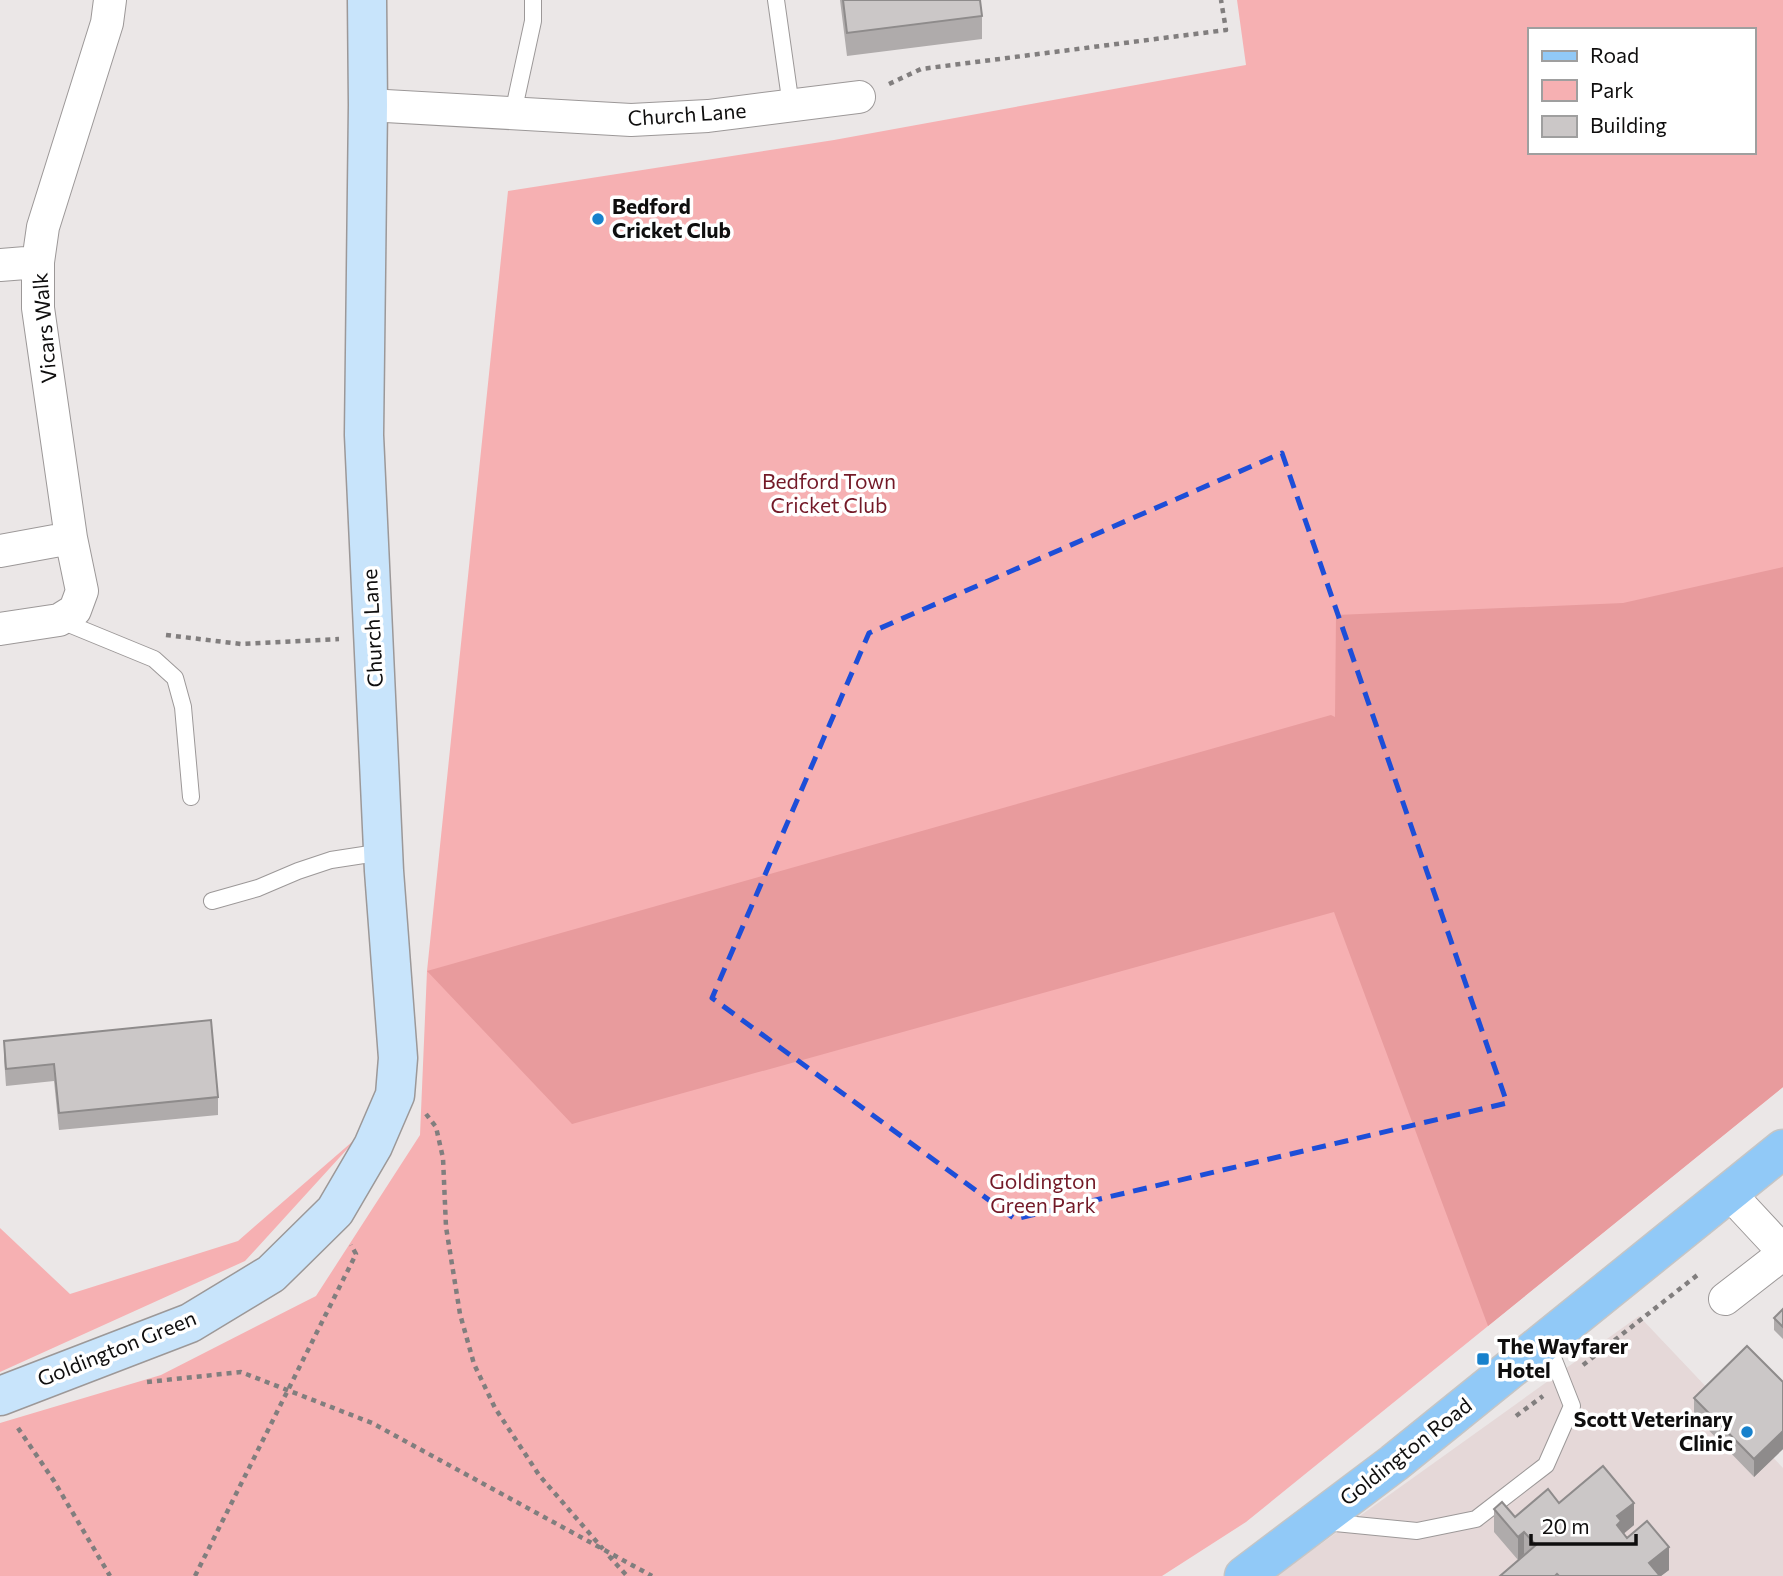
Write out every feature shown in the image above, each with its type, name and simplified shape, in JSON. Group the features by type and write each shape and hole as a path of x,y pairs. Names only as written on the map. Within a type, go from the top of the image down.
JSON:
{"main road":[{"name":"Goldington Road","path":"1244,1576 1394,1463 1783,1149"}],"street":[{"name":"Vicars Walk","path":"60,620 75,610 82,591 71,538 38,308 38,262 43,227 107,23 110,0"},
{"name":"Church Lane","path":"367,0 364,435 383,852 398,1058 395,1095 373,1146"},
{"name":"Church Lane","path":"368,105 631,120 708,116 859,97"},
{"path":"0,265 38,262"},
{"path":"0,551 71,538"},
{"path":"0,629 60,620"},
{"name":"Goldington Green","path":"8,1399 190,1323 271,1274 335,1211 373,1146"},
{"path":"1726,1298 1783,1253 1729,1193"}],"lane":[{"path":"513,113 533,21 533,0"},
{"path":"776,0 792,106"},
{"path":"60,620 153,659 175,678 183,708 191,797"},
{"path":"212,901 258,888 331,860 383,852"},
{"path":"1319,1521 1417,1531 1476,1519 1546,1465 1572,1406 1546,1340"}],"path":[{"path":"859,97 920,69 1226,30 1221,0"},
{"path":"160,634 241,644 373,637"},
{"path":"395,1095 421,1108 436,1127 443,1158 446,1227 460,1314 474,1364 495,1408 539,1475 627,1576"},
{"path":"195,1576 356,1254 335,1211"},
{"path":"134,1383 241,1372 372,1423 652,1576"},
{"path":"8,1399 110,1576"}],"highlighted area":[{"path":"1282,453 1507,1103 1015,1219 712,998 869,633"}],"shaded area":[{"path":"1783,567 1783,1087 1488,1326 1334,912 572,1124 427,971 1331,715 1335,717 1336,615 1623,603"},
{"path":"1639,1316 1783,1468 1783,1576 1276,1576"}],"green space":[{"name":"Goldington Green Park","path":"1237,0 1783,0 1783,1087 1246,1522 1162,1576 0,1576 0,1423 161,1375 316,1296 420,1135 427,971 508,191 834,140 1246,65"},
{"path":"360,1135 245,1261 0,1372 0,1228 70,1294 238,1241"}],"building":[{"path":"843,0 980,0 982,16 847,33"},
{"path":"211,1020 218,1097 59,1113 54,1064 6,1069 4,1041"},
{"path":"1783,1309 1783,1327 1774,1318"},
{"name":"Scott Veterinary Clinic","path":"1747,1346 1783,1382 1783,1431 1754,1459 1694,1398"},
{"path":"1603,1466 1634,1503 1617,1516 1621,1521 1617,1525 1627,1538 1647,1521 1669,1547 1649,1563 1660,1576 1500,1576 1536,1545 1524,1532 1518,1537 1494,1509 1502,1502 1515,1517 1548,1489 1559,1503"}],"place":[{"name":"Bedford Cricket Club","path":"598,219"},
{"name":"The Wayfarer Hotel","path":"1483,1359"},
{"name":"Scott Veterinary Clinic","path":"1747,1432"}],"park label":[{"name":"Bedford Town Cricket Club","path":"829,494"}]}
